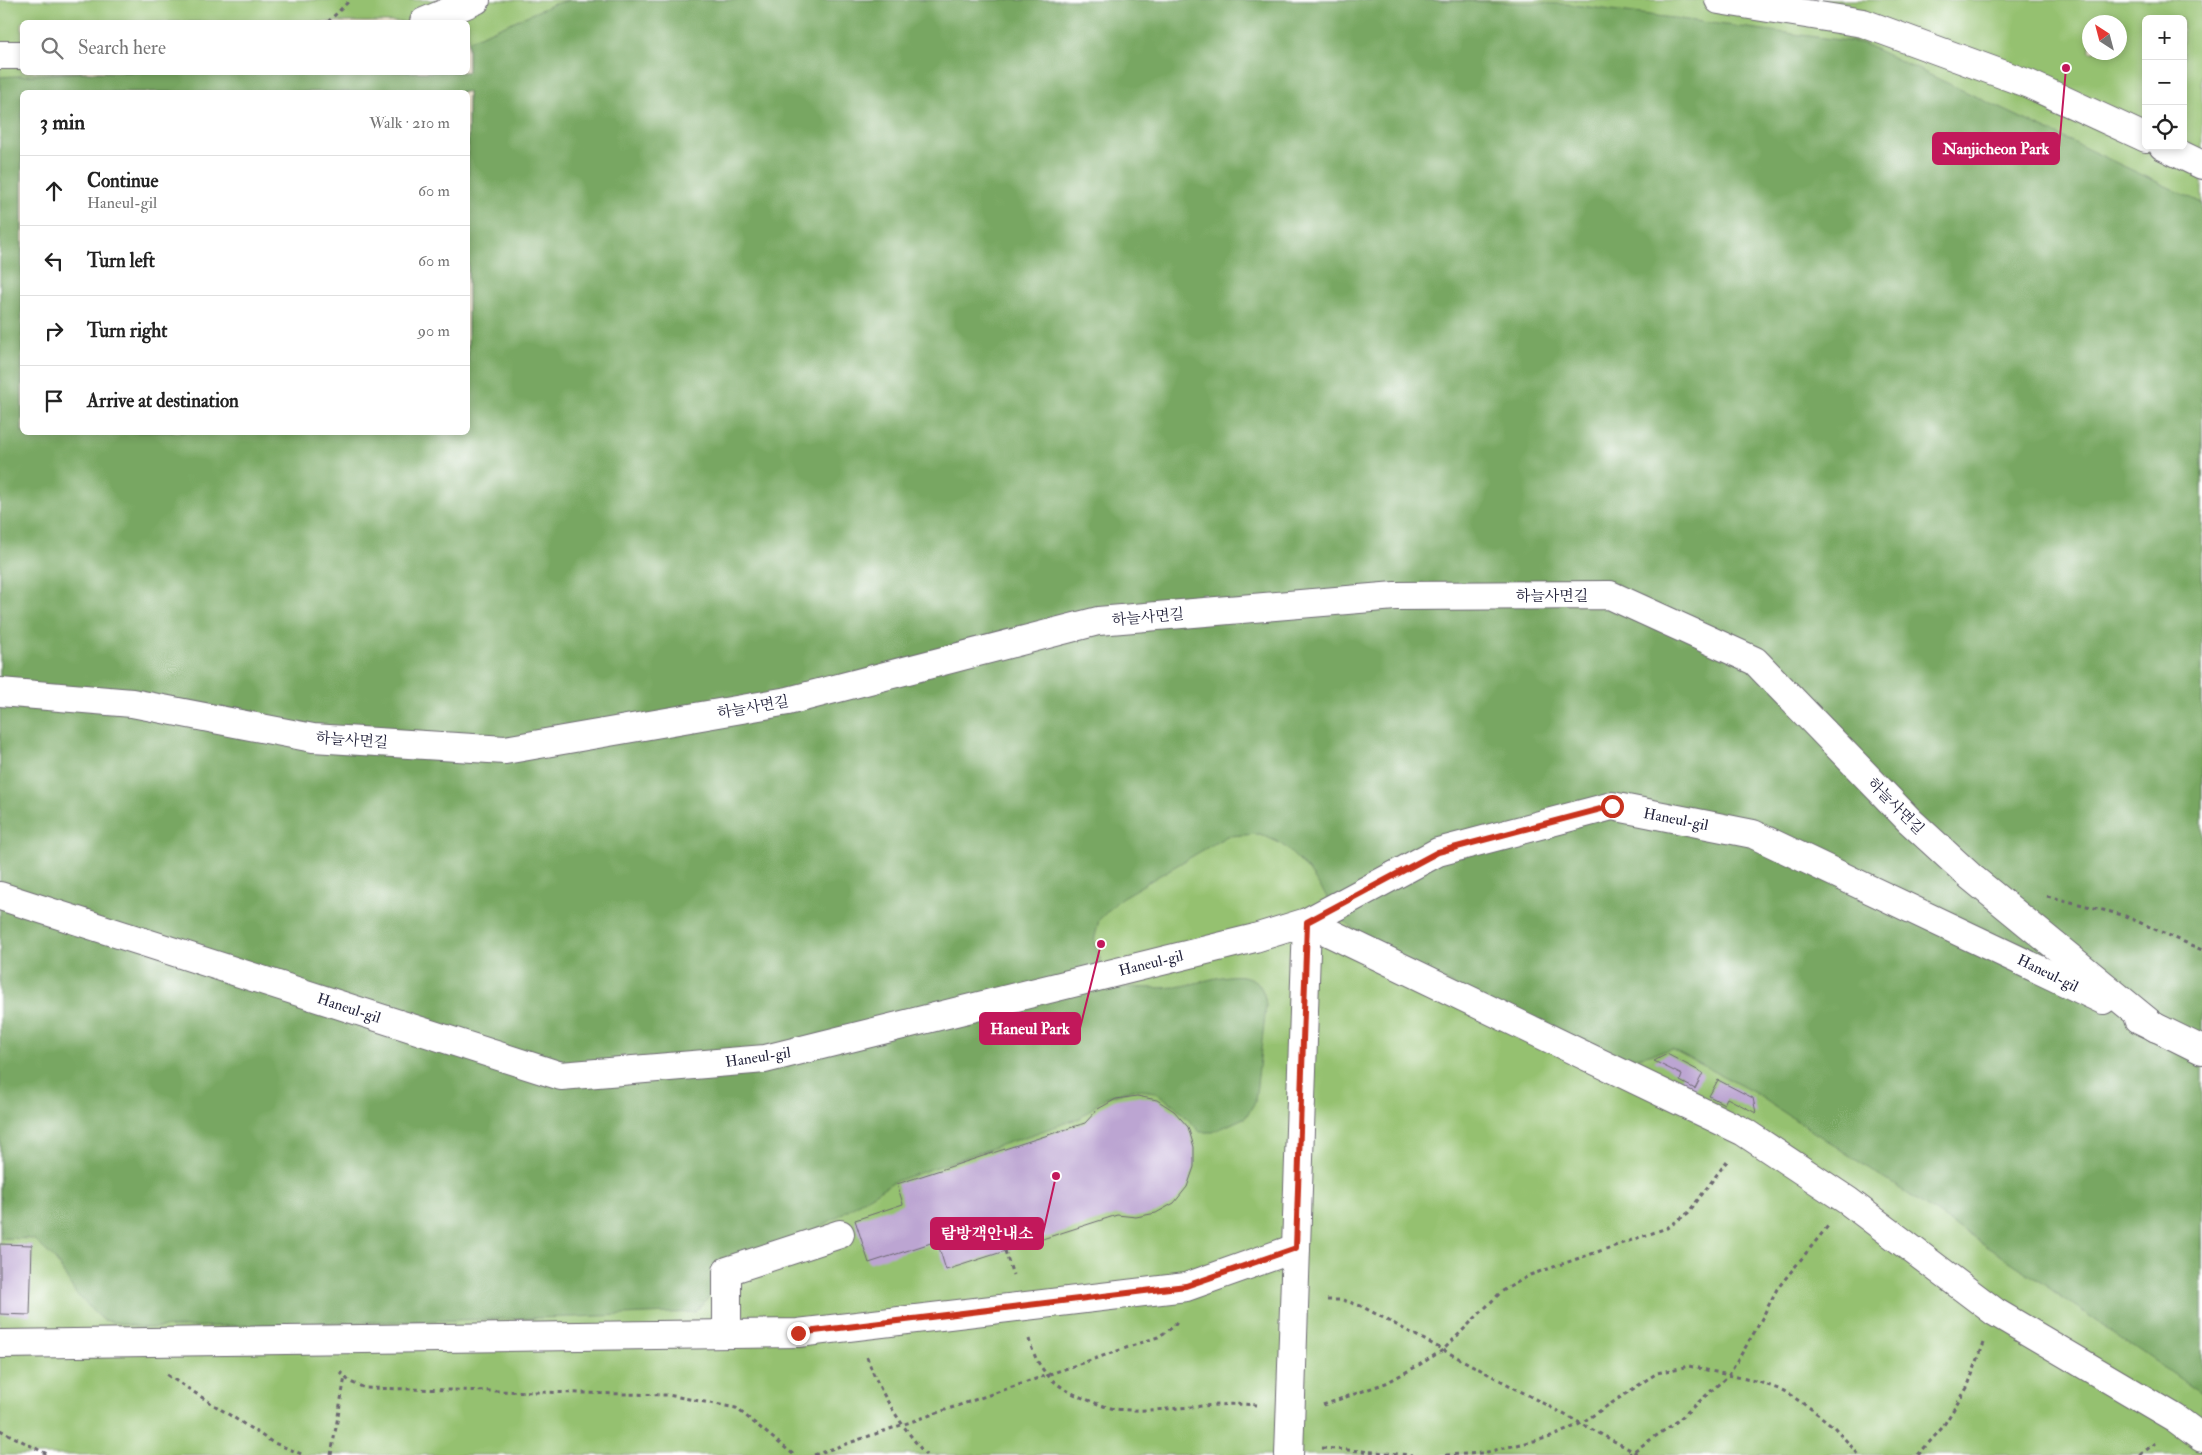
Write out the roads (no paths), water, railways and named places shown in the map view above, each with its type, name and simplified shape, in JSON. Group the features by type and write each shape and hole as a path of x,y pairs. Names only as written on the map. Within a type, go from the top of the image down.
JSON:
{"street":[{"path":"429,20 476,0"},
{"path":"1719,0 1863,23 2029,84 2142,136"},
{"path":"0,55 20,54"},
{"path":"2170,150 2202,165"},
{"name":"하늘사면길","path":"0,692 132,703 313,738 505,750 788,701 1098,621 1395,596 1610,596 1755,661 1910,821 1971,877 2156,1028"},
{"name":"Haneul-gil","path":"0,896 561,1076 765,1059 1255,938 1307,922 1438,852 1612,806 1753,834 2062,979 2202,1050"},
{"path":"1289,1453 1307,922 1744,1132 1848,1202 1995,1312 2175,1418 2202,1438"},
{"path":"727,1333 727,1271 840,1234"},
{"path":"0,1344 798,1333 1186,1286 1296,1248"}],"place":[{"name":"Nanjicheon Park","path":"2066,68"},
{"name":"Haneul Park","path":"1101,944"},
{"name":"탐방객안내소","path":"1056,1176"}]}
